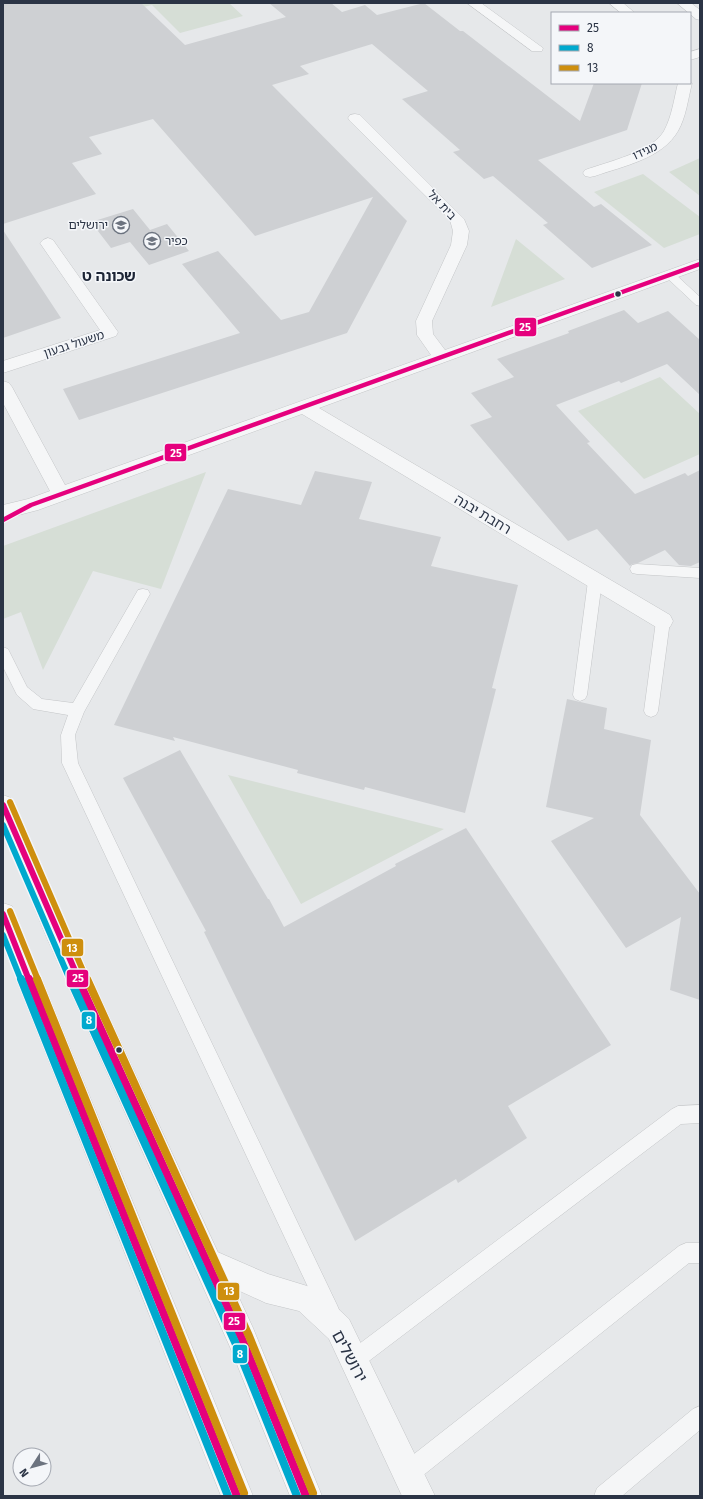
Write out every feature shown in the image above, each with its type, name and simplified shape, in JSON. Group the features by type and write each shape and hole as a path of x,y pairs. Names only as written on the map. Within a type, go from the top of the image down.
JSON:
{"street":[{"path":"476,3 537,48"},
{"path":"615,3 628,12"},
{"path":"683,3 700,16"},
{"name":"מגידו","path":"590,173 655,148 666,140 672,130 685,84"},
{"name":"בית אל","path":"355,118 457,219 461,231 459,245 424,321 425,335 441,357"},
{"name":"משעול גבעון","path":"3,367 110,332 48,243"},
{"path":"3,512 31,505 700,264"},
{"path":"3,387 61,494"},
{"name":"רחבת יבנה","path":"304,407 663,621"},
{"path":"3,520 31,505"},
{"path":"3,805 56,930 206,1262 242,1338 306,1496"},
{"path":"3,914 237,1496"},
{"name":"ירושלים","path":"206,1262 266,1288 307,1299 338,1329 413,1485"}],"lane":[{"path":"670,275 700,303"},
{"path":"637,569 700,572"},
{"path":"580,695 596,581"},
{"path":"143,594 77,710 68,736 70,763 338,1329"},
{"path":"651,711 663,621"},
{"path":"3,653 22,692 38,704 77,710"},
{"path":"354,1360 678,1115 700,1114"},
{"path":"413,1485 686,1253 700,1253"},
{"path":"605,1496 700,1416"}],"shaded area":[{"path":"130,3 229,3 243,16 180,33 152,5 135,9"},
{"path":"700,158 700,196 669,172"},
{"path":"643,174 700,217 700,234 664,248 594,192"},
{"path":"516,239 565,279 491,307"},
{"path":"660,377 700,414 700,454 644,479 578,411"},
{"path":"206,472 161,589 93,571 43,670 21,612 3,619 3,546"},
{"path":"228,775 444,829 301,904"}],"building":[{"path":"3,3 141,3 185,45 286,17 269,3 331,3 342,12 365,5 377,15 424,3 580,121 594,84 642,84 627,130 538,160 594,207 601,204 652,245 592,268 543,225 548,223 493,176 484,179 453,152 460,150 402,99 428,91 372,44 300,66 309,74 272,85 407,221 347,333 79,420 63,389 240,333 182,264 218,251 281,320 309,312 373,197 255,236 153,119 89,137 102,154 72,163 96,194 3,224"},
{"path":"133,209 150,230 167,224 189,251 149,265 130,242 111,248 91,222"},
{"path":"3,230 61,318 3,338"},
{"path":"624,310 638,323 668,311 700,340 700,395 667,364 621,383 619,381 556,405 590,442 587,443 635,494 685,473 688,476 700,470 700,562 691,566 679,565 665,550 630,566 597,529 568,541 470,425 492,417 471,393 514,377 497,359 569,333 568,331"},
{"path":"315,471 372,482 359,519 441,537 431,566 518,585 492,688 496,689 465,813 365,787 364,790 297,773 298,770 173,737 175,741 114,725 228,489 301,505"},
{"path":"567,699 607,708 604,729 651,740 640,815 700,894 700,1000 670,990 681,917 626,948 551,841 594,818 546,807"},
{"path":"180,750 269,899 284,927 396,866 395,864 466,828 611,1045 508,1106 527,1138 458,1183 456,1179 355,1241 204,932 206,931 123,778"}],"transit line":[{"name":"25","path":"3,520 31,505 700,264"},
{"name":"13","path":"10,802 63,927 249,1336 313,1493"},
{"name":"25","path":"3,805 56,930 242,1339 306,1496"},
{"name":"8","path":"3,825 49,933 235,1342 297,1496"},
{"name":"13","path":"10,911 244,1493"},
{"name":"25","path":"3,914 237,1496"},
{"name":"8","path":"3,935 228,1496"}],"place":[{"name":"ירושלים","path":"121,225"},
{"name":"כפיר","path":"152,241"}],"district":[{"name":"שכונה ט","path":"109,276"}]}
